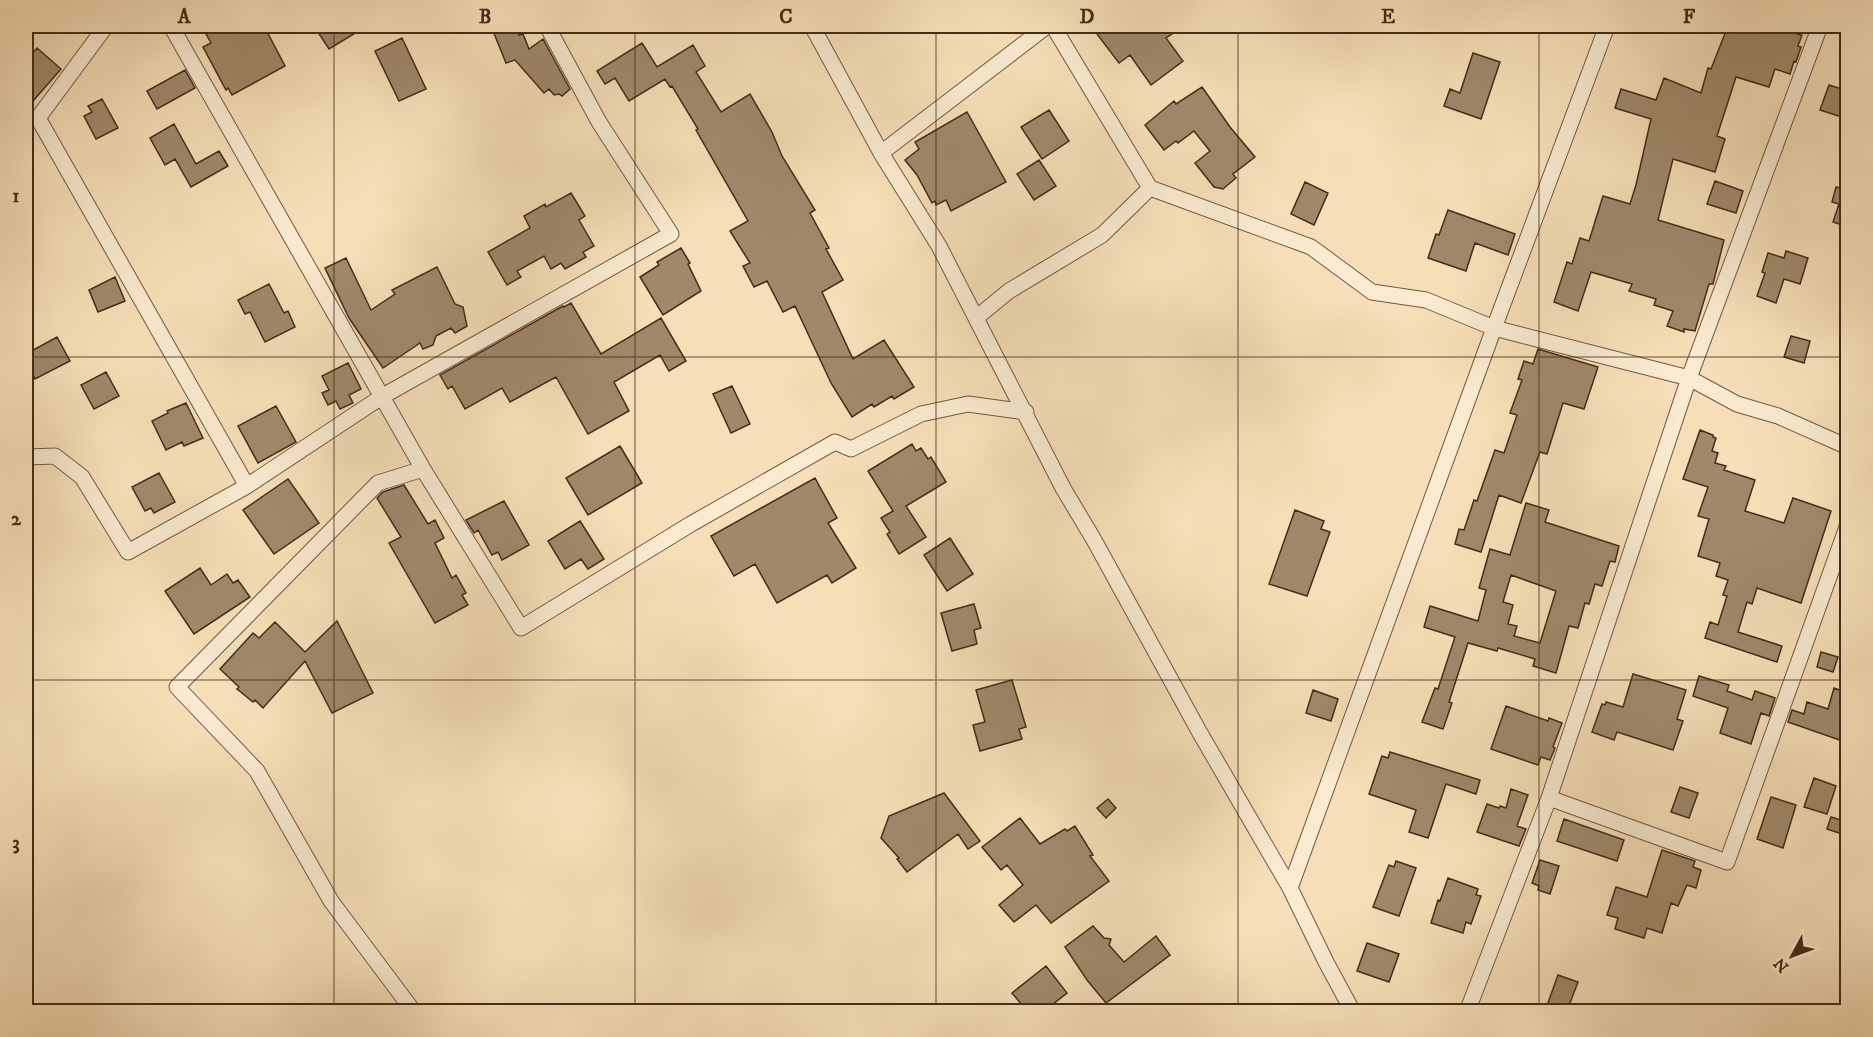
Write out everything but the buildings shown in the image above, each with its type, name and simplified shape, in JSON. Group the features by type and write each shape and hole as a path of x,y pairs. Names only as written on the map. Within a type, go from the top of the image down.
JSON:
{"street":[{"path":"106,26 38,118 247,486"},
{"path":"171,26 423,469 520,628 691,524 834,442 851,449 921,414 968,404 1026,412"},
{"path":"26,457 55,456 82,477 128,552 247,486 383,396 671,234 600,122 547,26"},
{"path":"812,26 881,153 939,246 1064,488 1200,733 1290,888 1353,1011"},
{"path":"881,153 1047,26"},
{"path":"1053,26 1150,188 1311,247 1372,292 1426,300 1494,328 1689,378 1737,404 1778,417 1848,447"},
{"path":"1290,888 1494,328 1607,26"},
{"path":"1467,1011 1549,798 1689,378 1820,26"},
{"path":"975,318 1009,291 1102,235 1150,188"},
{"path":"414,1011 331,901 257,771 177,687 378,483 423,469"},
{"path":"1549,798 1727,862 1848,524"}]}
